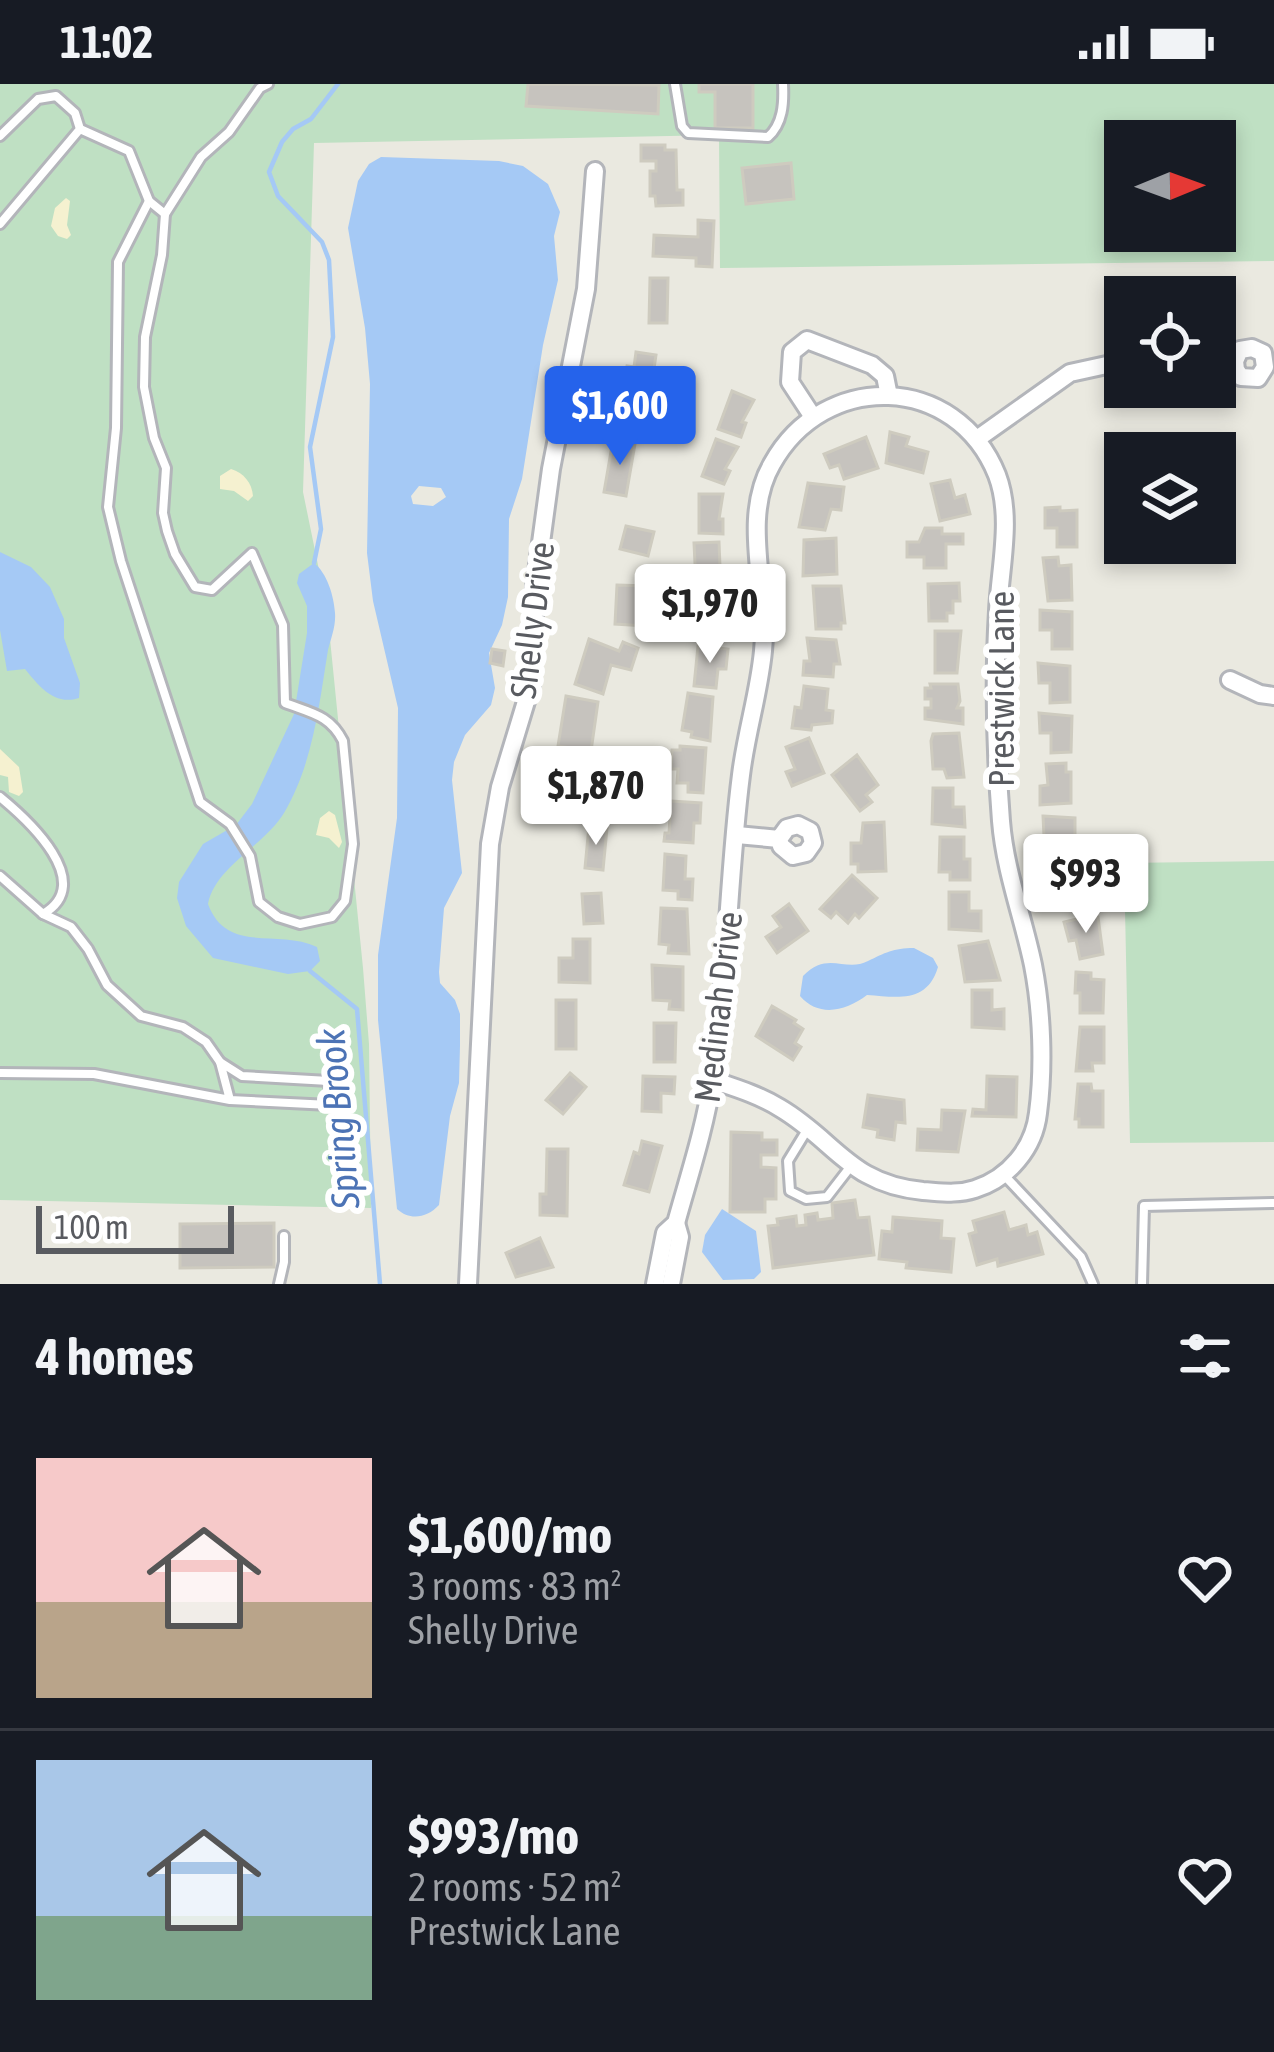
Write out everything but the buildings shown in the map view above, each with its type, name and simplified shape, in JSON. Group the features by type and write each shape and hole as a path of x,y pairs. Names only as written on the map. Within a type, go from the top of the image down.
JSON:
{"street":[{"name":"Shelly Drive","path":"468,1284 490,844 500,787 531,685 535,586 557,432 586,289 596,171"},
{"path":"889,396 885,376 872,365 807,340 792,352 790,382 813,417 846,400 889,396 938,410 976,439 1070,373 1104,366"},
{"name":"Medinah Drive","path":"671,1284 680,1237 676,1223 712,1080 741,775 764,648 759,501 770,466 789,437 813,417"},
{"name":"Prestwick Lane","path":"976,439 996,474 1005,518 997,615 1000,820 1039,1011 1038,1116 1023,1157 1002,1173"},
{"path":"1230,680 1274,696"},
{"path":"737,835 779,839"},
{"path":"712,1080 779,1107 851,1166 893,1187 946,1193 973,1190 1002,1173"},
{"name":"Medinah Drive","path":"656,1284 665,1233 676,1223"}],"lane":[{"path":"149,201 118,262 116,428 108,507 121,561 200,802 230,824 250,856 259,902 278,917 300,924 332,917 345,902 353,844 343,741 321,715 285,703 283,625 252,554 206,590 195,587 175,554 164,513 166,469 144,387 145,337 162,255 165,214 201,157 229,132 260,88 268,84"},
{"path":"675,84 682,126 688,133 768,136 776,130 781,115 783,84"},
{"path":"0,136 38,99 56,96 75,113 80,130"},
{"path":"80,130 129,151 149,201 165,214"},
{"path":"0,224 80,130"},
{"path":"0,797 61,862 63,887 43,914"},
{"path":"0,876 43,914 71,927 107,985 141,1016 183,1027 206,1042 220,1062 230,1100"},
{"path":"0,1072 94,1074 230,1100 330,1105 329,1081 242,1076 220,1062"},
{"path":"808,1129 788,1161 790,1191 806,1198 827,1197 851,1166"},
{"path":"1002,1173 1081,1257 1094,1284"},
{"path":"1142,1284 1144,1206 1274,1203"},
{"path":"279,1284 284,1236"}],"green space":[{"path":"0,84 1274,84 1274,261 720,268 719,135 314,143 303,492 327,609 363,968 371,1208 0,1200"},
{"path":"1274,861 1274,1142 1130,1143 1124,863"}],"sand":[{"path":"66,198 71,235 67,239 51,226 55,208"},
{"path":"231,469 249,483 253,496 248,501 234,491 220,489 220,476"},
{"path":"0,749 19,767 23,792 19,796 9,792 8,777 0,775"},
{"path":"329,811 335,815 342,842 339,848 329,838 316,835 320,818"}],"water":[{"path":"381,157 523,166 548,184 560,212 554,236 558,280 522,479 509,519 508,597 489,653 495,688 491,705 465,735 454,762 462,873 444,908 439,972 440,983 460,1014 459,1083 439,1205 418,1216 397,1209 378,1020 378,955 397,818 398,708 367,553 370,384 348,228 358,181 369,164","holes":["419,486 441,488 446,497 433,506 413,504 411,496"]},
{"path":"0,552 31,567 50,587 64,619 64,638 80,683 79,698 55,697 25,669 7,671 0,630"},
{"path":"314,563 329,585 335,618 308,754 294,794 276,825 230,867 208,904 228,930 317,947 320,961 310,971 288,974 213,958 186,926 177,898 179,882 203,844 236,825 252,804 294,714 307,633 307,606 297,583 299,574"},
{"path":"914,948 933,958 938,967 919,993 867,995 833,1010 816,1007 800,996 803,976 820,964 860,964 889,951"},
{"path":"722,1209 756,1231 761,1272 754,1279 723,1280 702,1252 705,1235"}],"waterway":[{"name":"Spring Brook","path":"314,563 321,529 310,447 333,337 329,260 322,242 278,196 269,172 282,142 311,119 338,84"},
{"name":"Spring Brook","path":"310,971 357,1009 380,1284"}]}
